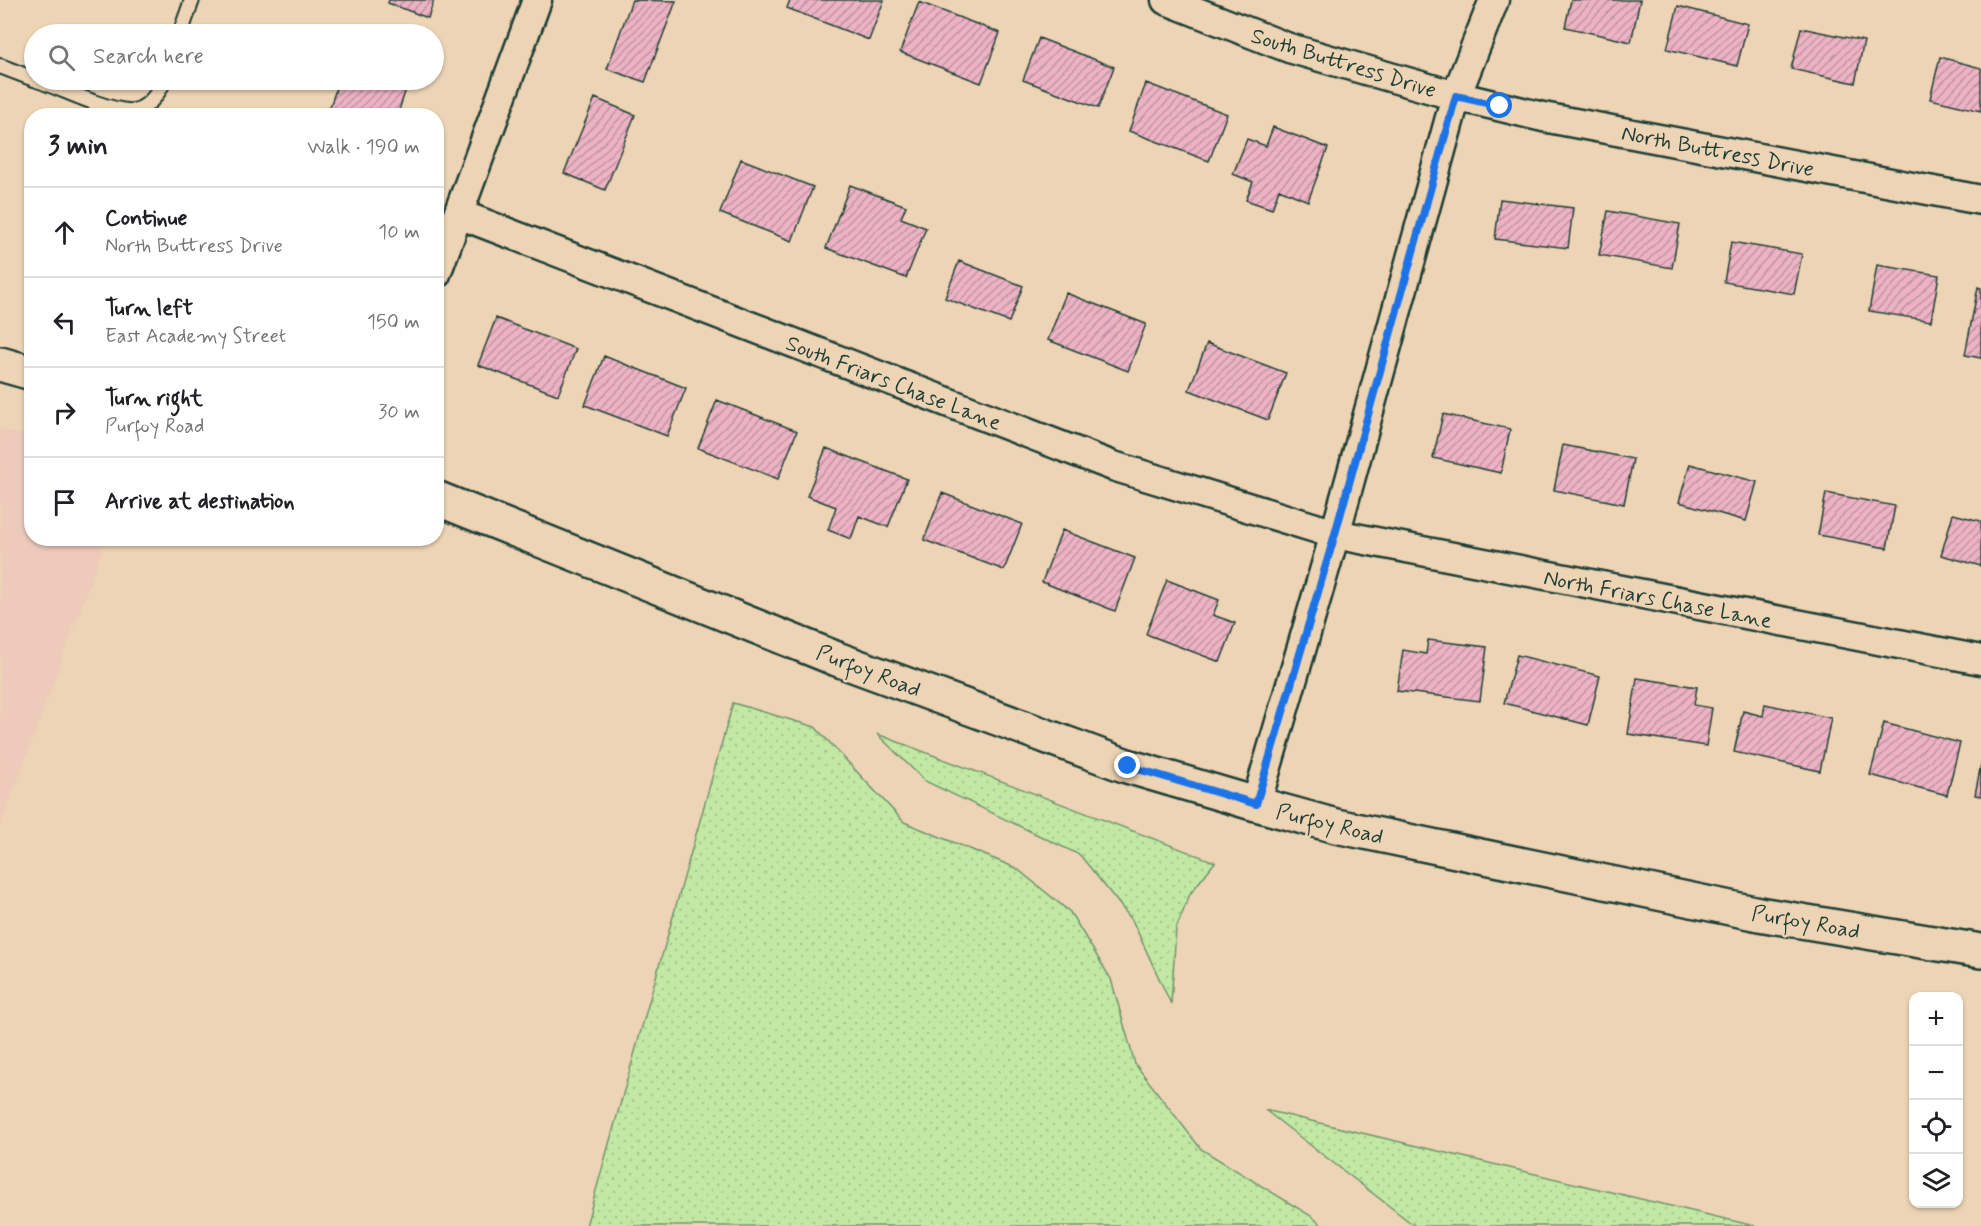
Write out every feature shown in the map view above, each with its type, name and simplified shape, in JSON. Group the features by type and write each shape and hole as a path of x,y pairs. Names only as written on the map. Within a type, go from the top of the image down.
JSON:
{"street":[{"path":"444,253 537,0"},
{"name":"South Buttress Drive","path":"1166,0 1289,48 1456,96"},
{"path":"1256,804 1335,534 1456,96 1494,0"},
{"name":"North Buttress Drive","path":"1456,96 1543,117 1981,200"},
{"name":"South Friars Chase Lane","path":"459,214 1113,466 1335,534"},
{"path":"0,364 24,371"},
{"name":"Purfoy Road","path":"444,501 837,659 1128,766 1256,804 1336,826 1759,914 1981,951"},
{"name":"North Friars Chase Lane","path":"1335,534 1981,660"}],"lane":[{"path":"184,24 192,0"},
{"path":"0,66 24,75"},
{"path":"64,90 117,108"},
{"path":"137,108 151,103 158,90"}],"shaded area":[{"path":"0,429 24,435 24,546 103,546 0,828"}],"green space":[{"path":"733,703 815,727 904,822 1016,868 1070,912 1111,979 1135,1064 1201,1149 1311,1216 1323,1226 586,1226"},
{"path":"877,734 1215,862 1190,894 1176,929 1171,1004 1132,920 1080,855 925,781"},
{"path":"1265,1110 1755,1226 1415,1226"}],"building":[{"path":"389,0 434,0 428,18 388,3"},
{"path":"632,0 676,1 645,82 607,69"},
{"path":"790,0 884,0 869,40 787,8"},
{"path":"1571,0 1640,0 1631,42 1565,27"},
{"path":"919,2 1000,33 981,83 900,52"},
{"path":"1678,6 1748,24 1737,66 1667,49"},
{"path":"1801,28 1864,41 1855,83 1791,69"},
{"path":"1039,38 1114,67 1098,108 1023,80"},
{"path":"1940,57 1981,68 1981,111 1930,99"},
{"path":"1146,83 1227,114 1209,161 1129,131"},
{"path":"336,90 406,90 400,108 330,108"},
{"path":"595,98 635,115 605,190 564,173"},
{"path":"1273,127 1328,148 1308,201 1279,189 1272,209 1246,200 1253,182 1233,174 1247,139 1266,146"},
{"path":"741,159 813,187 792,241 720,213"},
{"path":"850,185 906,206 901,218 926,228 906,278 826,248"},
{"path":"1500,199 1573,208 1568,248 1495,239"},
{"path":"1608,211 1680,224 1672,268 1599,255"},
{"path":"1731,242 1802,254 1794,294 1724,282"},
{"path":"959,261 1023,286 1009,322 945,298"},
{"path":"1877,265 1939,275 1931,321 1869,311"},
{"path":"1978,287 1981,288 1981,358 1965,355"},
{"path":"1066,293 1146,324 1128,371 1048,340"},
{"path":"496,318 576,349 558,395 478,365"},
{"path":"1207,343 1286,373 1268,420 1189,390"},
{"path":"604,356 686,388 667,436 585,405"},
{"path":"717,400 797,431 778,479 698,448"},
{"path":"1443,414 1510,429 1501,473 1433,458"},
{"path":"1563,445 1633,459 1624,504 1554,490"},
{"path":"826,448 907,479 888,527 859,516 851,539 828,530 836,507 807,496"},
{"path":"1690,464 1757,482 1746,521 1679,502"},
{"path":"942,493 1022,524 1004,570 924,540"},
{"path":"1826,493 1895,506 1887,548 1818,535"},
{"path":"1953,514 1981,521 1981,566 1941,555"},
{"path":"1062,530 1135,558 1115,611 1042,582"},
{"path":"1167,580 1219,600 1213,615 1235,623 1220,662 1146,634"},
{"path":"1428,640 1487,647 1480,701 1397,691 1403,650 1426,654"},
{"path":"1517,655 1600,676 1588,725 1504,703"},
{"path":"1637,678 1697,687 1694,705 1712,708 1706,746 1628,734"},
{"path":"1765,704 1831,718 1820,771 1734,752 1743,711 1763,716"},
{"path":"1884,723 1960,743 1947,795 1870,775"},
{"path":"1981,764 1981,796 1975,795"}],"route":[{"path":"1128,766 1256,804 1335,534 1456,96 1500,106"}]}
